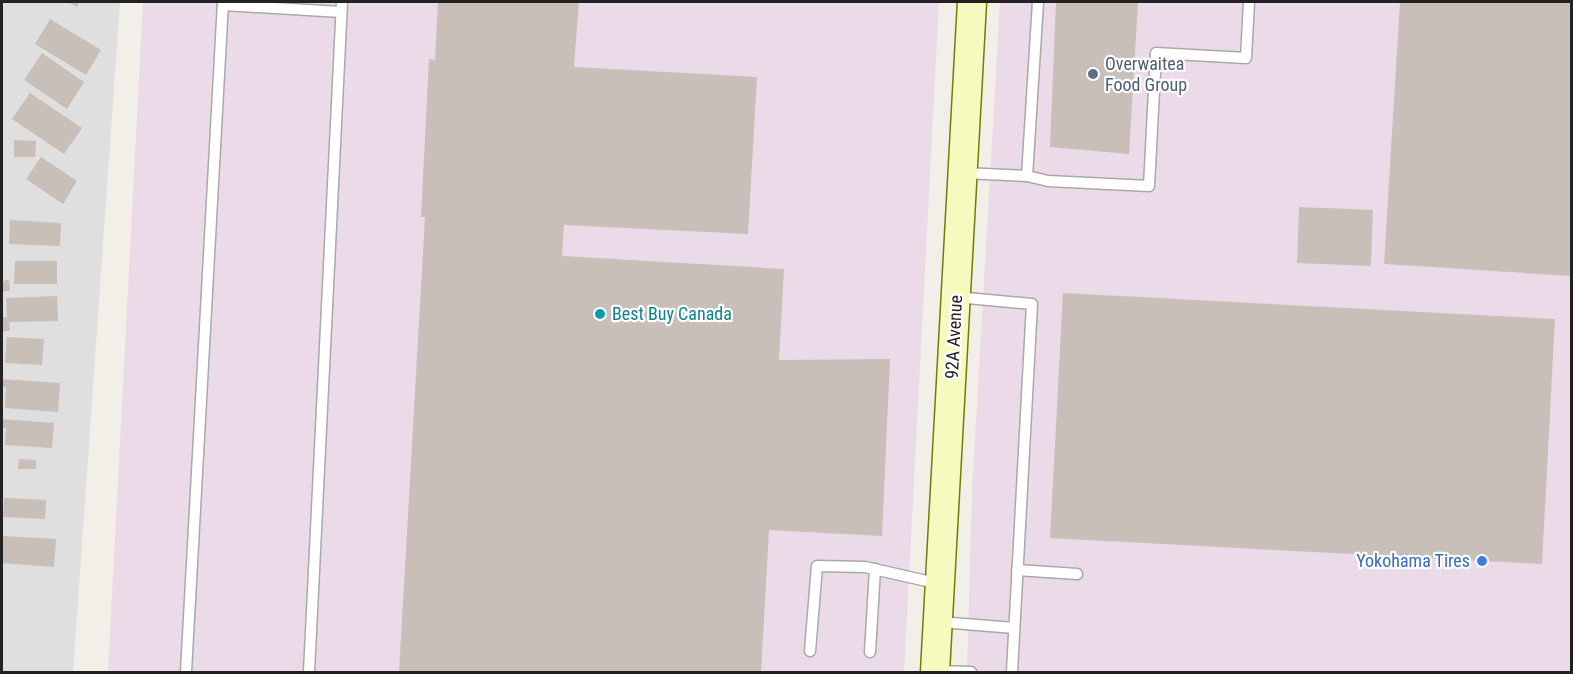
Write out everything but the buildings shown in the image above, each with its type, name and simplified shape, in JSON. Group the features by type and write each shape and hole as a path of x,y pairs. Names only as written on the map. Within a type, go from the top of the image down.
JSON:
{"street":[{"name":"92A Avenue","path":"935,672 972,2"}],"lane":[{"path":"1027,176 1038,2"},
{"path":"962,173 1027,176 1048,181 1149,186 1156,53 1246,58 1249,2"},
{"path":"186,672 223,3 342,7 309,672"},
{"path":"956,297 1032,304 1012,672"},
{"path":"810,651 817,566 865,567 940,584"},
{"path":"870,652 875,569"},
{"path":"1017,570 1077,574"},
{"path":"938,622 1014,628"},
{"path":"935,672 971,672"}],"shaded area":[{"path":"2,2 120,2 73,672 2,672"},
{"path":"143,2 939,2 904,672 108,672"},
{"path":"1000,2 1571,2 1571,672 967,672 972,490"}],"place":[{"name":"Overwaitea Food Group","path":"1093,74"},
{"name":"Best Buy Canada","path":"600,314"},
{"name":"Yokohama Tires","path":"1482,561"}]}
